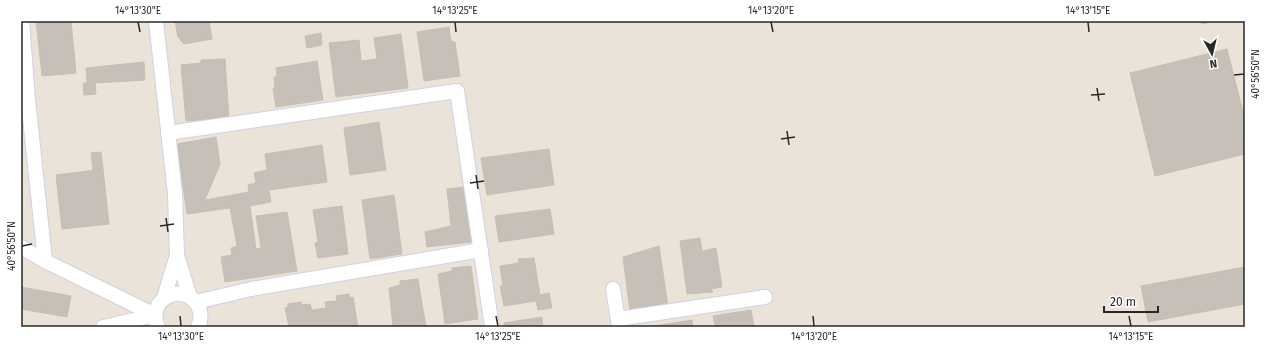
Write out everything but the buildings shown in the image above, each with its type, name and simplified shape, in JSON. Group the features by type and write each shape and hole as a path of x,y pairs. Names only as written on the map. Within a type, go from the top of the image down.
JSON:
{"street":[{"path":"22,21 28,99 45,261"},
{"path":"156,21 175,194 177,256 193,300 200,309 201,324"},
{"path":"168,133 457,91 492,327"},
{"path":"21,248 156,321"},
{"path":"156,321 157,306 164,298 171,294 183,294 193,300 481,250"},
{"path":"164,298 177,256"},
{"path":"613,289 619,323 765,297"},
{"path":"103,327 156,321"}]}
